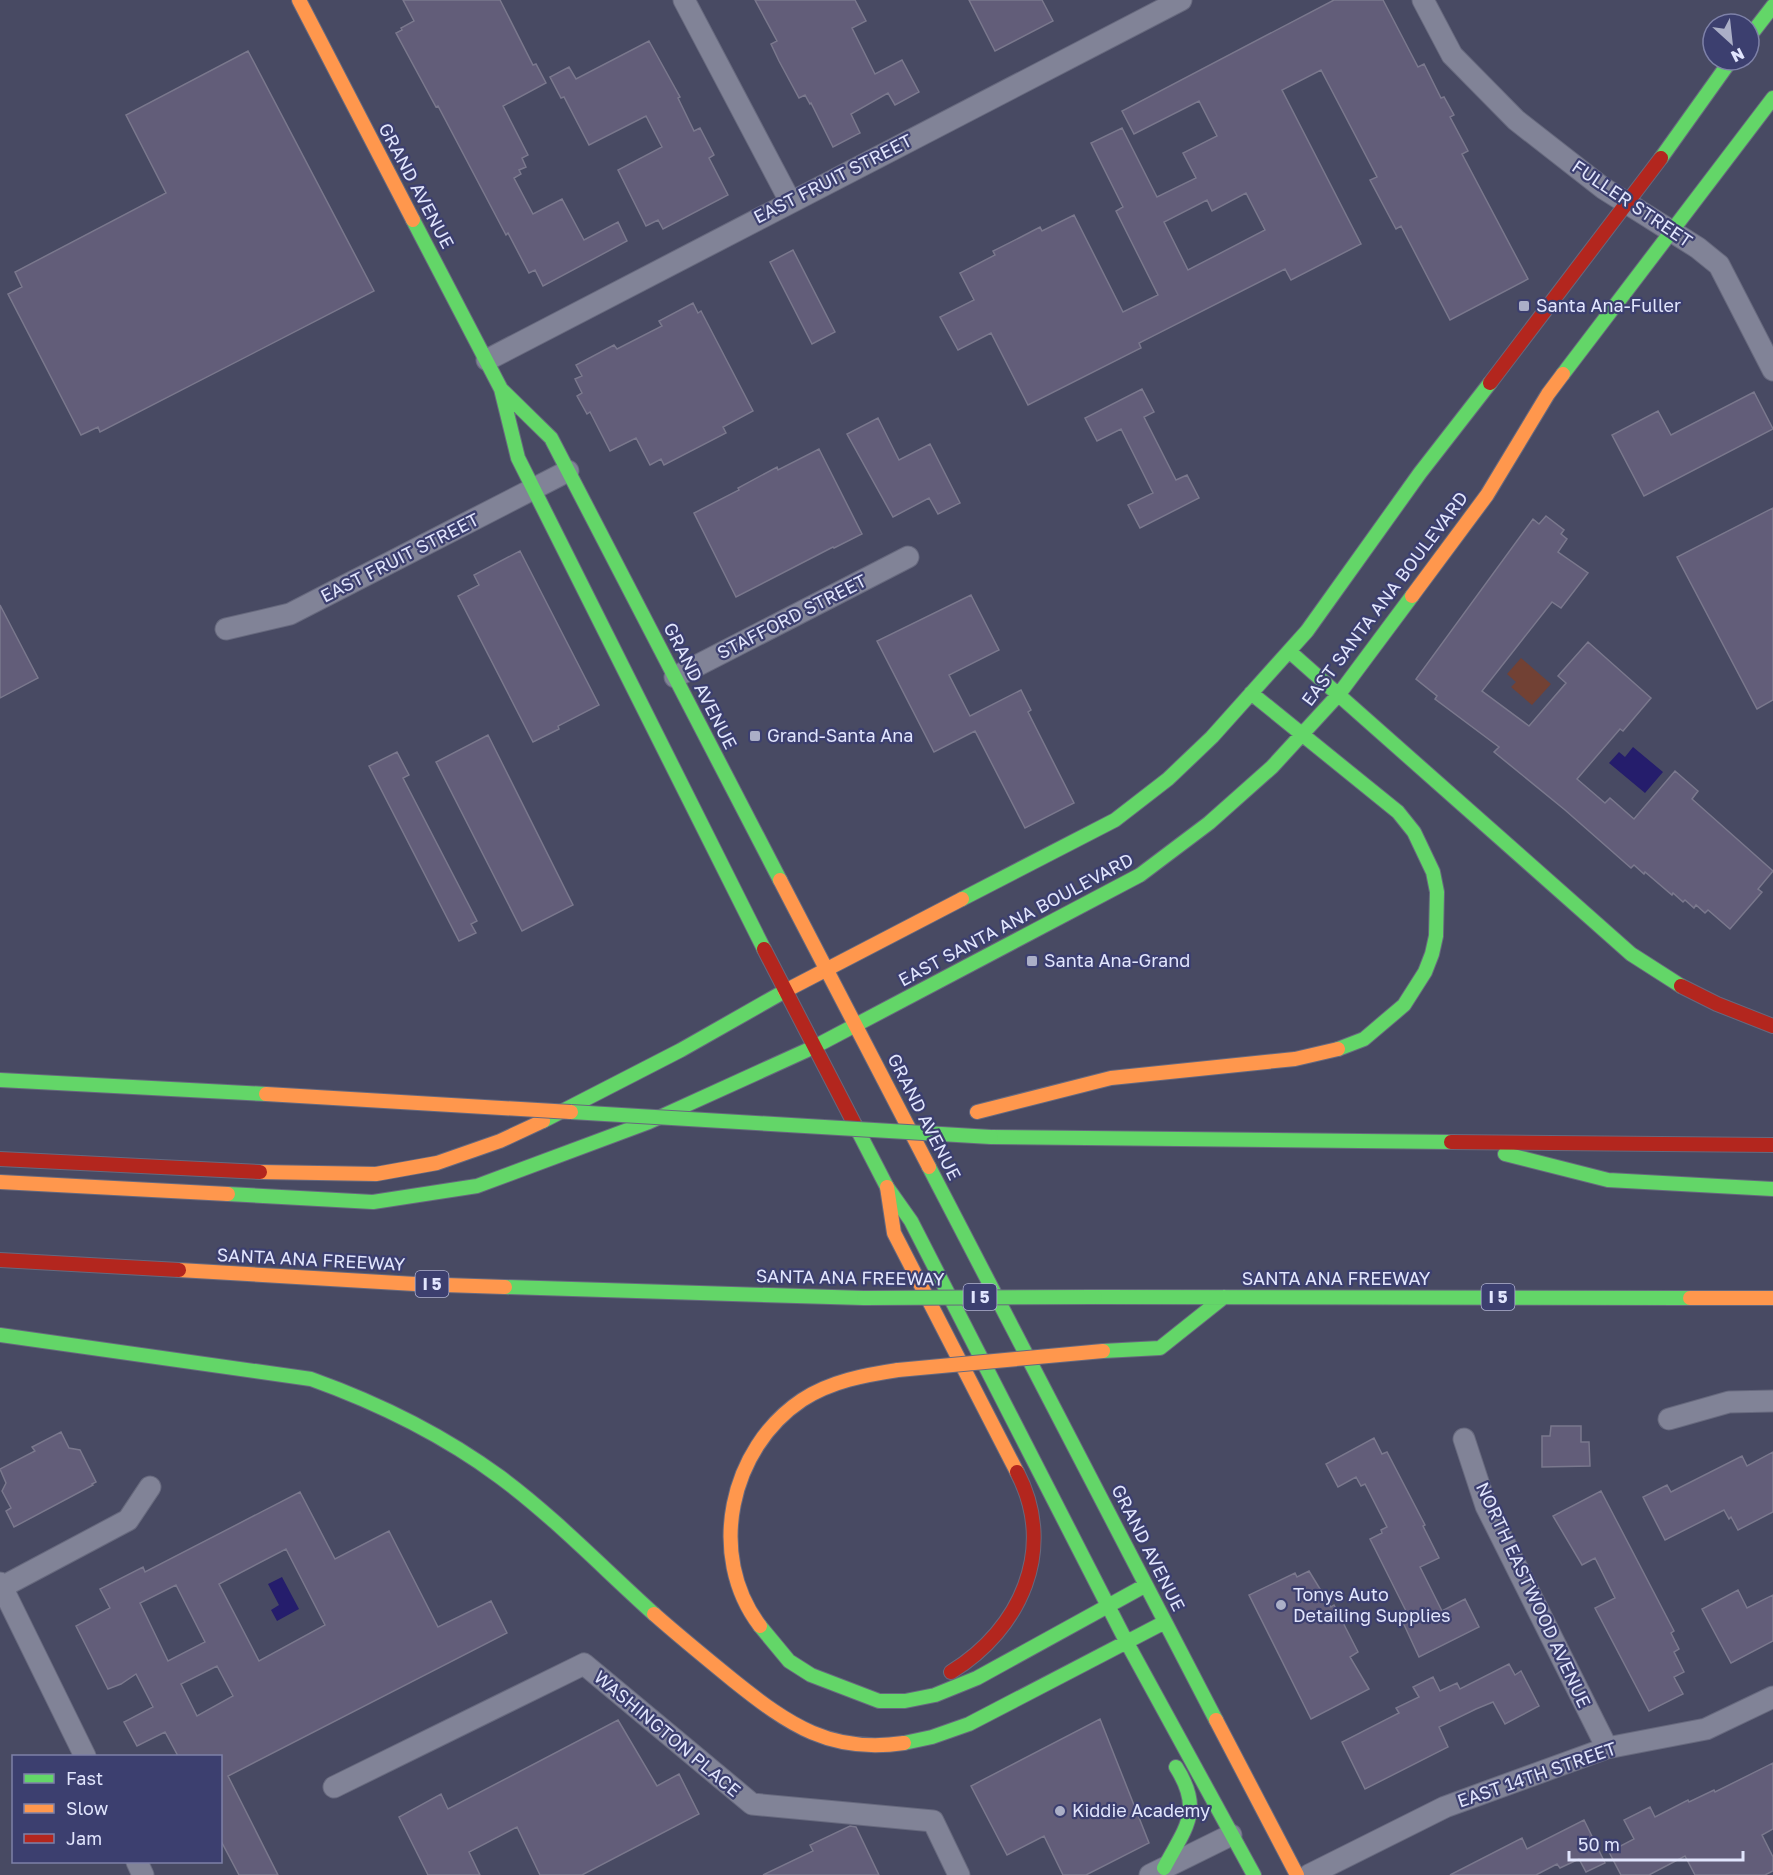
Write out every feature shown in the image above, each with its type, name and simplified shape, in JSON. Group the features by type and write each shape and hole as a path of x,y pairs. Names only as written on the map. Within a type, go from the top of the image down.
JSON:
{"main road":[{"name":"GRAND AVENUE","path":"299,0 487,360 501,389 518,458 785,991 887,1187 911,1221 1165,1716 1254,1875"},
{"path":"1761,22 1773,6"},
{"path":"0,1159 277,1173 375,1174 437,1163 500,1141 552,1117 681,1050 826,969 1114,820 1168,779 1212,737 1307,631 1420,473 1628,203 1722,72"},
{"name":"EAST SANTA ANA BOULEVARD","path":"0,1182 373,1202 477,1186 649,1122 814,1047 1140,875 1209,823 1272,767 1339,694 1487,495 1548,394 1773,98"},
{"name":"GRAND AVENUE","path":"501,389 551,438 1297,1875"},
{"path":"1289,651 1631,954 1669,980 1718,1004 1773,1026"},
{"path":"971,1113 1111,1078 1295,1059 1326,1053 1364,1039 1404,1005 1425,972 1432,954 1437,913 1437,892 1433,872 1414,832 1398,812 1251,693"},
{"path":"0,1080 991,1137 1773,1144"},
{"path":"900,1131 944,1120"},
{"path":"1453,1141 1608,1180 1773,1189"},
{"path":"887,1187 894,1233 1023,1482 1032,1516 1034,1556 1024,1593 1006,1625 981,1651 961,1666 939,1678"},
{"name":"SANTA ANA FREEWAY","path":"0,1260 415,1284 864,1298 1773,1298"},
{"path":"1146,1585 990,1670 920,1699 881,1702 820,1680 792,1662 761,1629 742,1597 733,1572 728,1542 731,1508 741,1474 770,1428 793,1406 820,1389 858,1376 898,1370 1160,1348 1224,1297"},
{"path":"0,1335 311,1379 348,1392 431,1432 508,1484 711,1664 780,1717 798,1728 819,1736 861,1745 888,1746 944,1734 969,1724 1166,1622"},
{"path":"852,1690 900,1687 921,1683"},
{"path":"1157,1872 1183,1831 1189,1816 1191,1801 1167,1748 1165,1716"}],"street":[{"path":"684,0 790,201"},
{"name":"EAST FRUIT STREET","path":"487,360 1181,0"},
{"name":"FULLER STREET","path":"1423,0 1452,55 1516,120 1603,189 1698,248 1719,265 1773,370"},
{"name":"EAST FRUIT STREET","path":"226,630 290,614 568,471"},
{"name":"STAFFORD STREET","path":"675,676 909,557"},
{"path":"1669,1419 1730,1402 1773,1401"},
{"name":"NORTH EASTWOOD AVENUE","path":"1464,1439 1486,1506 1607,1748"},
{"path":"85,1755 1,1585 128,1520 150,1487"},
{"name":"WASHINGTON PLACE","path":"334,1787 584,1664 752,1804 933,1821 959,1875"},
{"name":"EAST 14TH STREET","path":"1309,1875 1445,1807 1607,1748 1706,1729 1773,1697"},
{"path":"1157,1872 1231,1835"}],"shaded area":[{"path":"1521,658 1551,684 1532,705 1511,687 1516,682 1507,674"},
{"path":"1633,747 1663,772 1645,793 1609,763 1619,752 1625,757"},
{"path":"282,1577 299,1609 277,1621 271,1610 279,1605 268,1584"}],"building":[{"path":"403,0 500,0 533,65 536,64 546,83 503,106 528,155 522,158 526,167 519,170 521,174 514,178 533,214 562,199 584,240 618,222 627,241 543,286 535,270 529,273 396,33 414,21"},
{"path":"755,0 855,0 866,21 852,28 875,74 902,60 919,92 895,105 888,93 851,114 860,133 833,147 811,103 805,95 799,98 779,61 771,44 777,41"},
{"path":"969,0 1042,0 1053,21 995,51"},
{"path":"1334,0 1383,0 1418,67 1424,64 1441,98 1444,97 1454,115 1450,117 1468,151 1462,154 1528,279 1450,320 1401,226 1396,229 1370,180 1377,177 1321,70 1282,90 1361,244 1291,280 1285,269 1139,343 1141,348 1028,405 991,333 958,350 940,317 974,300 960,273 995,255 993,251 1040,227 1042,231 1074,215 1123,312 1158,295 1116,211 1123,207 1091,143 1122,128 1157,197 1196,178 1183,153 1217,136 1199,101 1134,134 1122,111","holes":["1246,193 1265,230 1188,270 1164,222 1207,200 1212,211"]},
{"path":"649,41 680,97 678,98 694,131 700,128 714,155 709,158 728,195 663,229 658,220 646,226 618,170 662,147 646,116 589,145 564,97 561,98 550,77 569,67 576,79"},
{"path":"248,51 374,291 100,432 98,427 81,435 8,294 22,287 15,272 166,193 126,115"},
{"path":"793,250 835,332 812,344 770,262"},
{"path":"693,303 698,313 701,311 753,411 723,427 726,433 664,465 661,459 650,465 636,438 610,451 590,412 587,414 577,396 582,393 575,379 582,376 576,365 614,345 617,349 662,326 659,321"},
{"path":"1142,389 1154,412 1144,417 1176,480 1187,475 1199,498 1140,528 1128,505 1153,493 1121,429 1097,441 1085,418"},
{"path":"1754,392 1773,429 1644,496 1612,435 1658,411 1671,435"},
{"path":"878,418 899,460 930,444 960,503 938,514 929,498 893,517 847,434"},
{"path":"819,449 862,534 736,597 694,513 777,467 778,470"},
{"path":"1773,508 1773,700 1757,709 1677,557"},
{"path":"1546,516 1564,530 1561,534 1567,539 1558,552 1588,573 1561,608 1552,602 1482,691 1529,726 1566,683 1558,676 1588,642 1651,698 1623,731 1620,729 1577,779 1605,803 1610,798 1634,819 1675,771 1698,791 1692,799 1773,871 1758,889 1762,892 1730,929 1708,910 1705,913 1696,905 1694,908 1685,900 1683,902 1645,872 1644,874 1634,865 1631,868 1494,752 1499,747 1435,699 1437,696 1416,679 1533,519 1539,524"},
{"path":"520,551 599,705 533,742 458,596 479,585 474,575"},
{"path":"971,595 999,650 949,675 970,716 1021,690 1031,710 1028,712 1074,803 1025,828 975,731 934,752 877,641"},
{"path":"0,605 38,678 0,698"},
{"path":"488,735 573,905 522,931 436,762"},
{"path":"397,752 409,775 403,778 477,921 471,924 476,933 459,941 369,766"},
{"path":"1551,1426 1581,1426 1581,1442 1589,1442 1590,1466 1542,1467 1542,1436 1550,1436"},
{"path":"61,1432 69,1448 80,1450 96,1482 14,1527 6,1511 11,1508 2,1491 6,1483 0,1469 35,1451 32,1447"},
{"path":"1374,1438 1382,1454 1387,1452 1425,1525 1423,1526 1439,1558 1420,1567 1442,1611 1465,1599 1479,1627 1419,1657 1400,1616 1407,1613 1370,1539 1382,1533 1381,1530 1387,1527 1365,1484 1361,1486 1356,1477 1338,1487 1326,1464"},
{"path":"1773,1452 1773,1512 1738,1530 1724,1510 1665,1540 1643,1497 1667,1485 1671,1492 1742,1456 1747,1466"},
{"path":"1601,1491 1674,1631 1671,1633 1679,1649 1674,1652 1684,1672 1674,1677 1683,1694 1649,1711 1595,1608 1615,1598 1595,1558 1582,1565 1553,1516"},
{"path":"300,1492 335,1559 389,1531 438,1627 491,1601 507,1633 228,1776 278,1875 239,1875 222,1843 222,1755 177,1755 165,1732 137,1746 124,1722 153,1707 136,1674 108,1689 76,1626 110,1608 100,1589 143,1567 145,1572","holes":["286,1549 325,1625 259,1661 219,1584","176,1585 205,1642 168,1661 140,1603","217,1666 233,1696 197,1716 181,1684"]},
{"path":"1309,1571 1331,1607 1334,1605 1358,1652 1350,1657 1369,1689 1311,1719 1249,1595 1295,1573 1297,1577"},
{"path":"1738,1590 1747,1608 1773,1595 1773,1641 1731,1663 1702,1609"},
{"path":"1509,1664 1515,1675 1521,1671 1539,1706 1505,1724 1493,1702 1476,1709 1439,1727 1448,1747 1365,1789 1342,1742 1399,1713 1396,1708 1419,1697 1413,1687 1433,1677 1440,1691 1457,1683 1460,1689"},
{"name":"Kiddie Academy","path":"1100,1719 1149,1843 1086,1875 1063,1875 1044,1836 1007,1855 971,1786"},
{"path":"618,1720 657,1786 679,1774 699,1814 582,1875 540,1875 517,1827 469,1852 480,1875 428,1875 399,1817 441,1794 448,1809"},
{"path":"1773,1763 1773,1829 1762,1835 1773,1857 1773,1871 1765,1875 1695,1875 1685,1856 1649,1875 1621,1875 1609,1852 1634,1839 1624,1820 1650,1807 1655,1817 1688,1800 1689,1802 1714,1790 1715,1792"},
{"path":"1584,1820 1605,1863 1586,1872 1579,1859 1560,1868 1557,1864 1536,1875 1450,1875 1522,1838 1527,1849"},
{"path":"850,1826 856,1827 879,1875 763,1875 813,1851 810,1845"}],"traffic: fast":[{"path":"1761,22 1773,6"},
{"path":"1661,158 1722,72"},
{"path":"1563,374 1773,98"},
{"path":"413,220 501,389 518,458 764,949"},
{"path":"962,899 1115,820 1168,779 1212,737 1307,631 1420,473 1490,383"},
{"path":"501,389 551,438 780,880"},
{"path":"814,1047 1140,875 1209,823 1272,767 1339,694 1412,596"},
{"path":"1289,651 1631,954 1681,986"},
{"path":"1251,693 1398,812 1414,832 1433,872 1437,892 1436,936 1425,972 1404,1005 1364,1039 1338,1049"},
{"path":"543,1121 681,1050 785,991"},
{"path":"228,1194 373,1202 477,1186 649,1122 814,1047"},
{"path":"0,1080 266,1094"},
{"path":"571,1112 991,1137"},
{"path":"855,1125 887,1187 911,1221 1126,1641 1254,1875"},
{"path":"991,1137 1451,1142"},
{"path":"1505,1154 1608,1180 1773,1189"},
{"path":"929,1167 1216,1720"},
{"path":"505,1287 864,1298"},
{"path":"1095,1297 1690,1298"},
{"path":"864,1298 1095,1297"},
{"path":"1103,1351 1160,1348 1224,1297"},
{"path":"0,1335 311,1379 385,1409 456,1447 500,1477 559,1526 654,1614"},
{"path":"760,1626 789,1661 811,1675 879,1701 905,1701 935,1695 977,1678 1146,1585"},
{"path":"904,1743 932,1737 969,1724 1165,1622"},
{"path":"1164,1868 1184,1830 1190,1808 1189,1796 1176,1767"}],"traffic: slow":[{"path":"299,0 413,220"},
{"path":"1412,596 1487,495 1548,394 1563,374"},
{"path":"780,880 929,1167"},
{"path":"785,991 962,899"},
{"path":"977,1112 1111,1078 1295,1059 1338,1049"},
{"path":"266,1094 571,1112"},
{"path":"260,1172 376,1174 437,1163 500,1141 543,1121"},
{"path":"0,1182 228,1194"},
{"path":"887,1187 894,1233 1017,1472"},
{"path":"179,1270 505,1287"},
{"path":"1690,1298 1773,1298"},
{"path":"898,1370 1103,1351"},
{"path":"760,1626 743,1598 734,1567 731,1536 734,1504 743,1474 757,1446 777,1421 813,1393 848,1380 898,1370"},
{"path":"654,1614 754,1697 812,1733 854,1744 904,1743"},
{"path":"1216,1720 1297,1875"}],"traffic: jam":[{"path":"1490,383 1661,158"},
{"path":"764,949 855,1125"},
{"path":"1681,986 1717,1004 1773,1026"},
{"path":"1451,1142 1773,1145"},
{"path":"0,1159 260,1172"},
{"path":"0,1260 179,1270"},
{"path":"951,1672 976,1654 996,1633 1013,1610 1025,1585 1032,1558 1033,1530 1029,1501 1017,1472"}],"place":[{"name":"Santa Ana-Fuller","path":"1524,306"},
{"name":"Grand-Santa Ana","path":"755,736"},
{"name":"Santa Ana-Grand","path":"1032,961"},
{"name":"Tonys Auto Detailing Supplies","path":"1281,1605"},
{"name":"Kiddie Academy","path":"1060,1811"}]}
